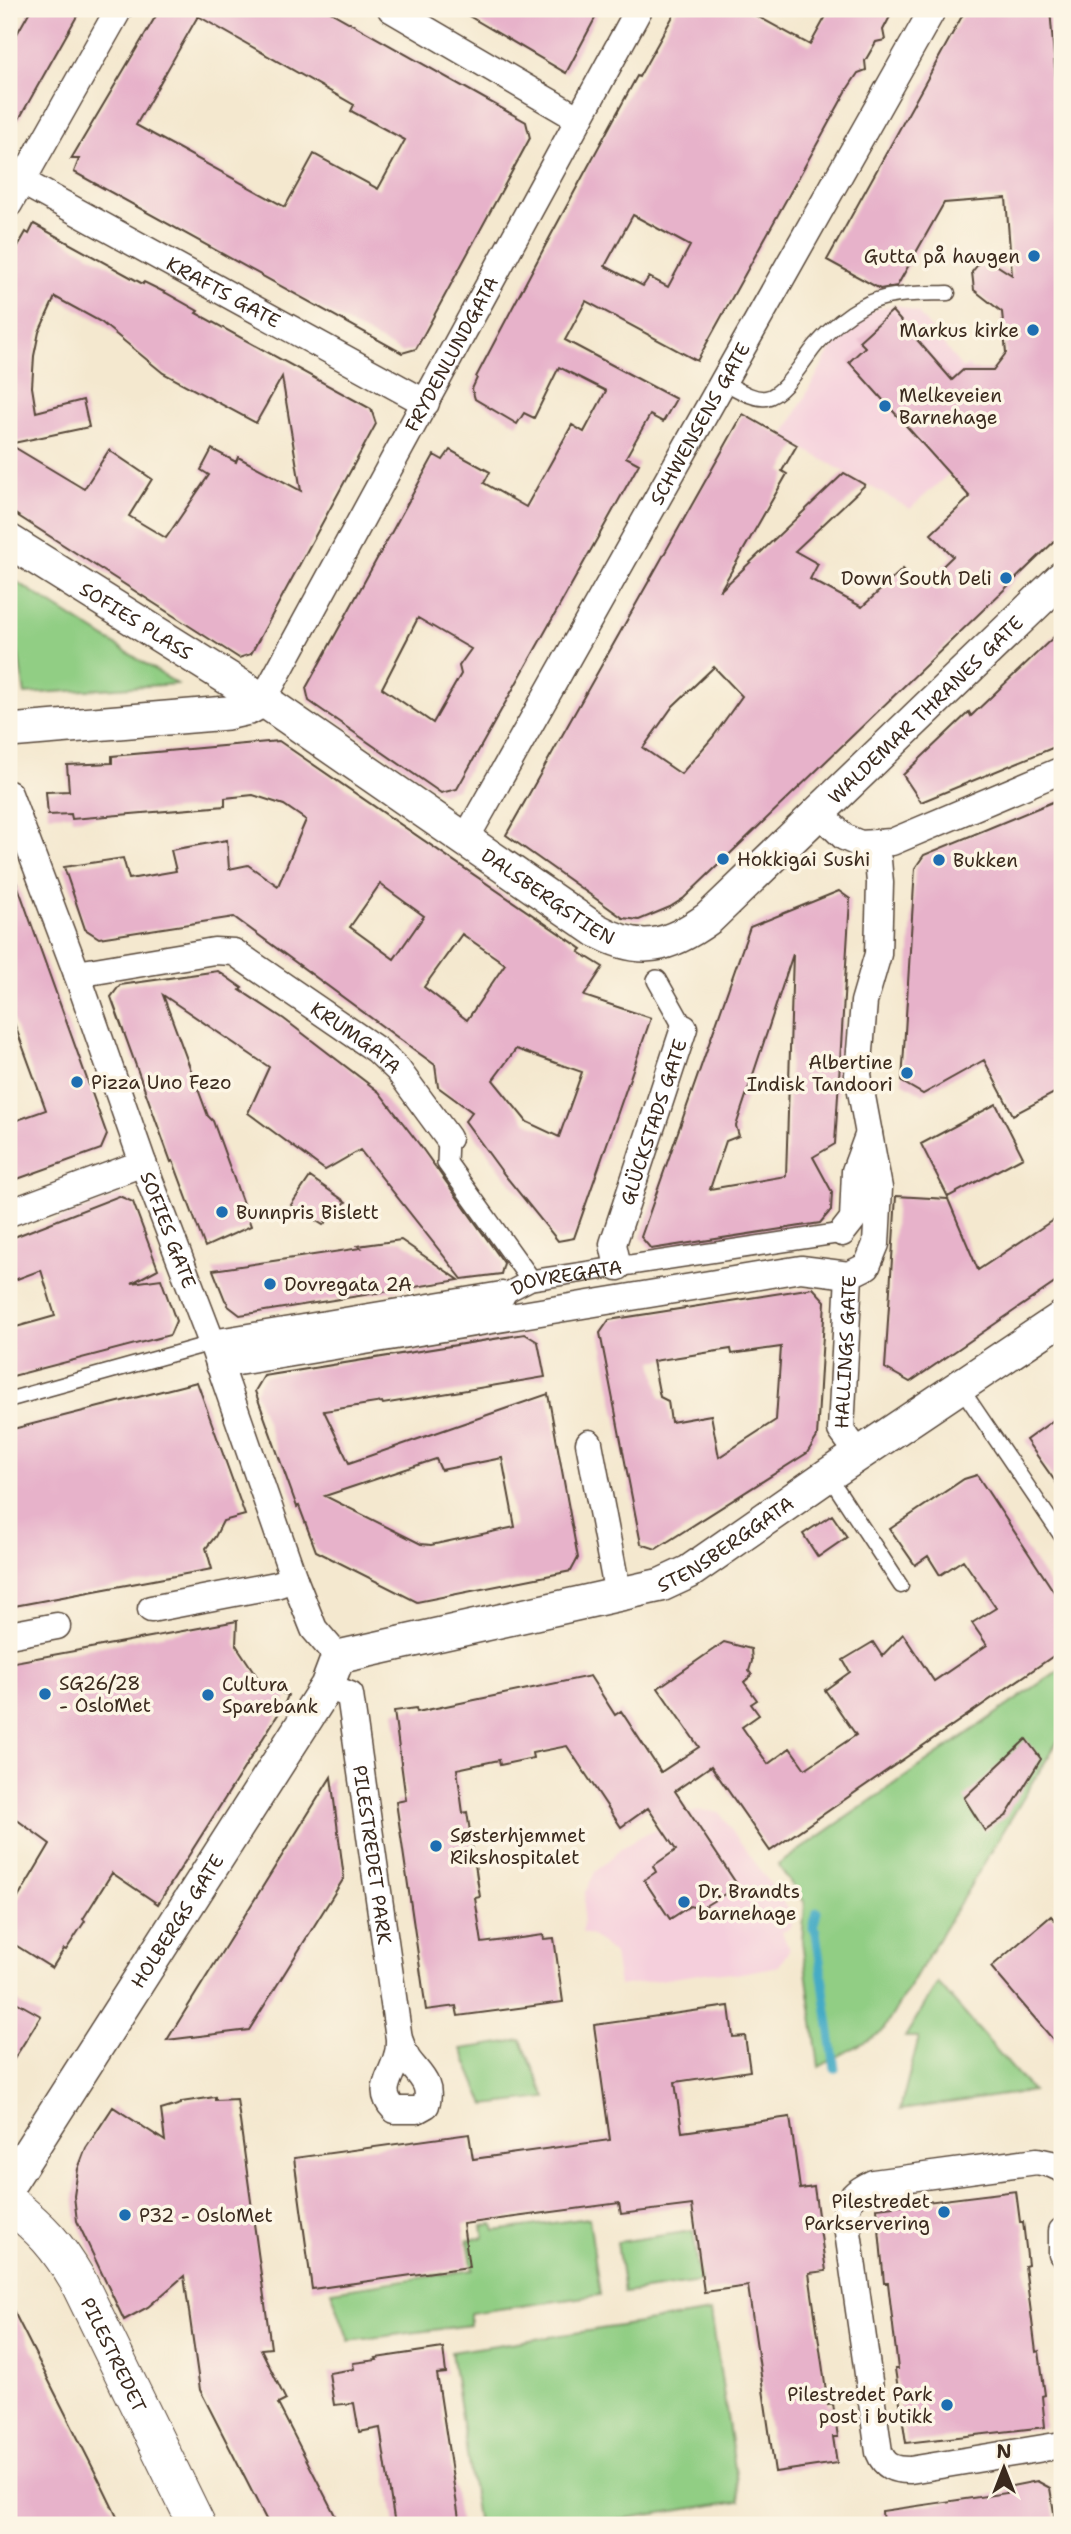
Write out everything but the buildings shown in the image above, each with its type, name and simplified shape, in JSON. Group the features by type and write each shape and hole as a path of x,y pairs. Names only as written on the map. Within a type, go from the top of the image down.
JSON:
{"main road":[{"name":"PILESTREDET","path":"9,2203 45,2232 78,2281 197,2525"}],"street":[{"path":"9,204 120,9"},
{"path":"391,9 579,119"},
{"name":"FRYDENLUNDGATA","path":"263,700 639,9"},
{"name":"SCHWENSENS GATE","path":"465,840 721,381 933,9"},
{"name":"KRAFTS GATE","path":"21,181 426,403"},
{"name":"SOFIES PLASS","path":"9,541 263,700"},
{"name":"WALDEMAR THRANES GATE","path":"818,812 1062,578"},
{"path":"9,731 227,713 249,708 263,700"},
{"name":"DALSBERGSTIEN","path":"263,700 613,940 631,945 649,946 688,933 709,918 818,812"},
{"path":"818,812 844,837 860,844 892,842 1062,770"},
{"name":"SOFIES GATE","path":"9,794 77,974 143,1163 216,1354 294,1579 332,1672"},
{"name":"HALLINGS GATE","path":"859,1454 841,1430 849,1275 867,1266 876,1244 879,1188 858,1075 864,1002 878,954 880,883 874,845"},
{"name":"KRUMGATA","path":"77,974 214,951 234,952 377,1050 398,1069 448,1138 447,1163 531,1280"},
{"name":"GLÜCKSTADS GATE","path":"618,1267 613,1244 684,1028 657,980"},
{"path":"842,1233 853,1219 855,1171 869,1133"},
{"path":"9,1213 143,1163"},
{"name":"DOVREGATA","path":"216,1354 502,1295 531,1280 842,1233"},
{"name":"DOVREGATA","path":"216,1354 801,1269 849,1275"},
{"name":"STENSBERGGATA","path":"332,1672 661,1584 690,1572 828,1475 1062,1318"},
{"path":"589,1443 618,1595"},
{"path":"151,1609 276,1585 294,1579"},
{"path":"9,1635 57,1626"},
{"name":"PILESTREDET PARK","path":"332,1672 350,1695 400,2039"},
{"name":"HOLBERGS GATE","path":"9,2184 332,1672"},
{"path":"1062,2169 1037,2161 873,2183 851,2196 846,2207 879,2452 886,2465 893,2469 911,2470 1062,2445"},
{"path":"1062,2231 1062,2254"}],"lane":[{"path":"721,381 753,396 766,398 779,393 817,344 841,321 864,305 905,295 948,293"},
{"path":"11,1399 216,1354"},
{"path":"961,1388 1062,1536"},
{"path":"828,1475 901,1586"}],"shaded area":[{"name":"Melkeveien Barnehage","path":"898,305 918,313 963,369 968,365 987,388 993,434 910,509 783,437 826,358 843,334 878,308"},
{"name":"Dr. Brandts barnehage","path":"698,1810 719,1812 791,1913 791,1927 782,1932 789,1950 779,1966 736,1974 712,1972 619,1986 614,1954 594,1937 582,1932 585,1892 595,1872 622,1848 639,1837"}],"green space":[{"path":"9,577 177,684 25,694 9,598"},
{"path":"1062,1668 1062,1734 882,2032 819,2067 802,1941 805,1903 778,1865"},
{"path":"938,1983 1032,2091 900,2110 919,2037 905,2037"},
{"path":"521,2040 546,2098 485,2105 461,2049"},
{"path":"589,2218 600,2295 470,2313 470,2325 349,2341 331,2291 473,2270 468,2240 484,2237 482,2226 493,2224 495,2231"},
{"path":"693,2231 700,2282 624,2293 617,2242"},
{"path":"711,2312 740,2501 581,2525 478,2525 451,2352"}],"waterway":[{"path":"817,1912 813,1928 816,1932 835,2069"}],"place":[{"name":"Gutta på haugen","path":"1034,256"},
{"name":"Markus kirke","path":"1033,330"},
{"name":"Melkeveien Barnehage","path":"885,406"},
{"name":"Down South Deli","path":"1006,578"},
{"name":"Hokkigai Sushi","path":"723,859"},
{"name":"Bukken","path":"939,860"},
{"name":"Albertine Indisk Tandoori","path":"907,1073"},
{"name":"Pizza Uno Fezo","path":"77,1082"},
{"name":"Bunnpris Bislett","path":"222,1212"},
{"name":"Dovregata 2A","path":"270,1284"},
{"name":"SG26/28 - OsloMet","path":"45,1694"},
{"name":"Cultura Sparebank","path":"208,1695"},
{"name":"Søsterhjemmet Rikshospitalet","path":"436,1846"},
{"name":"Dr. Brandts barnehage","path":"684,1902"},
{"name":"Pilestredet Parkservering","path":"944,2212"},
{"name":"P32 - OsloMet","path":"125,2215"},
{"name":"Pilestredet Park post i butikk","path":"947,2405"}]}
